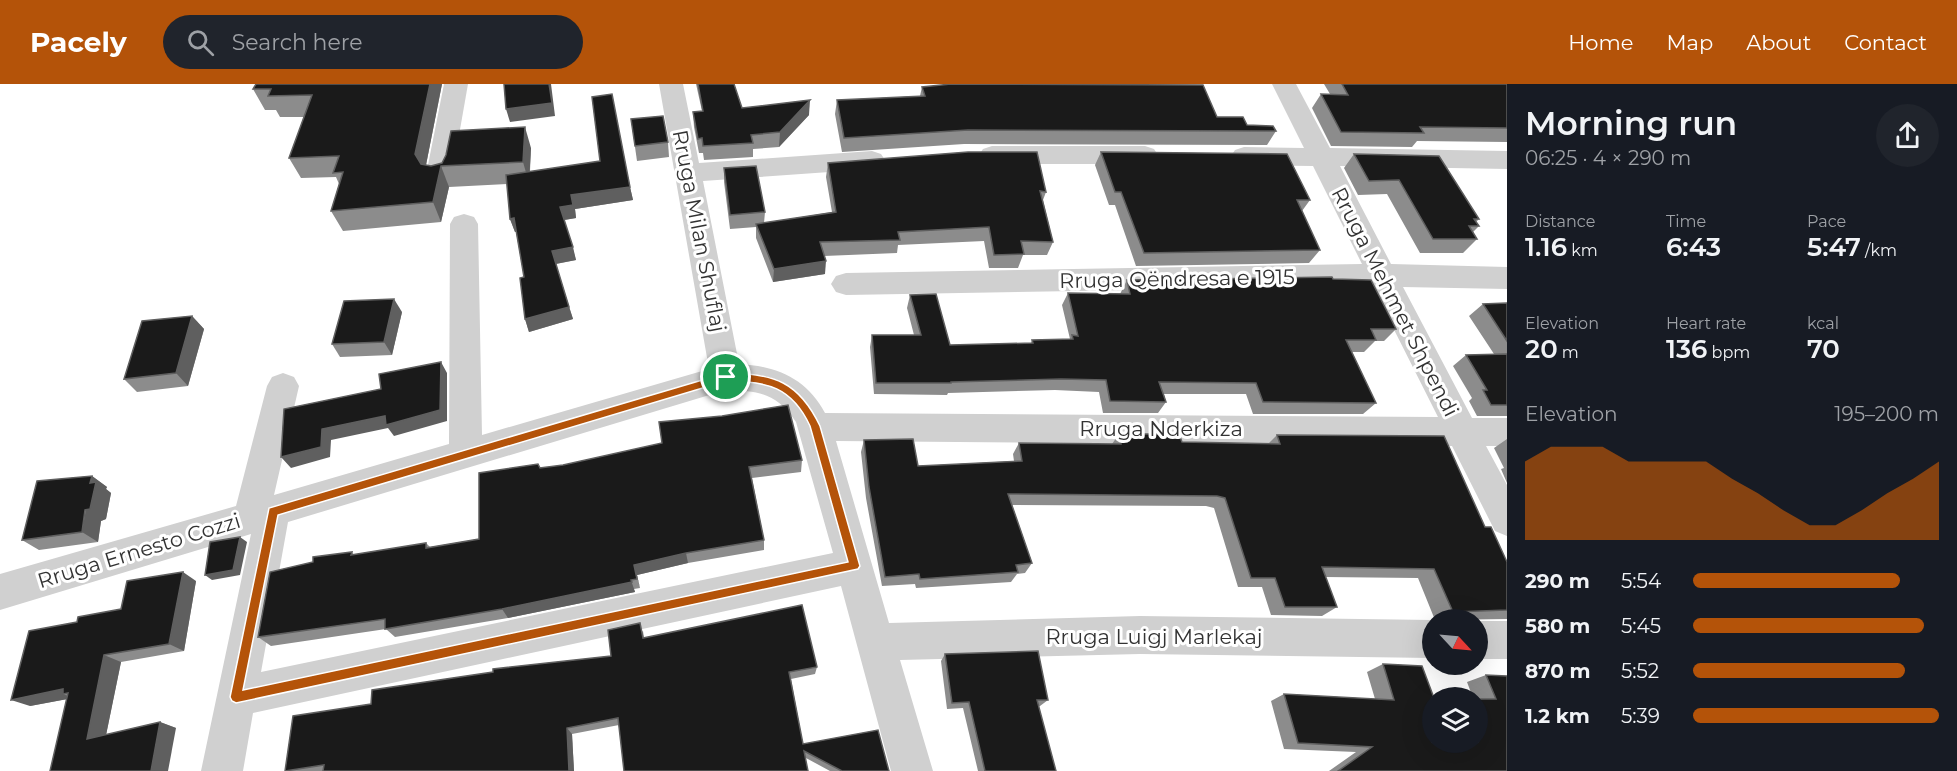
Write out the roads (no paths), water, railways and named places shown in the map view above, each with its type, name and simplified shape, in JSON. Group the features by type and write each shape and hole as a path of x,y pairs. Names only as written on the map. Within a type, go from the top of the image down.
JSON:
{"street":[{"path":"439,175 456,84"},
{"name":"Rruga Milan Shuflaj","path":"670,84 726,377"},
{"name":"Rruga Mehmet Shpendi","path":"1284,84 1507,520"},
{"path":"964,155 1165,155"},
{"path":"1221,155 1322,159 1507,160"},
{"path":"688,173 892,159"},
{"path":"464,224 466,454"},
{"name":"Rruga Qëndresa e 1915","path":"846,284 1382,275 1507,278"},
{"path":"726,377 756,377 792,392 807,408 815,426 912,771"},
{"name":"Rruga Ernesto Cozzi","path":"0,592 726,377"},
{"path":"222,771 236,697 262,514 284,386"},
{"name":"Rruga Nderkiza","path":"815,426 1507,432"},
{"path":"236,697 854,566"},
{"name":"Rruga Luigj Marlekaj","path":"876,642 1140,635 1422,639"},
{"path":"1488,640 1507,640"}]}
